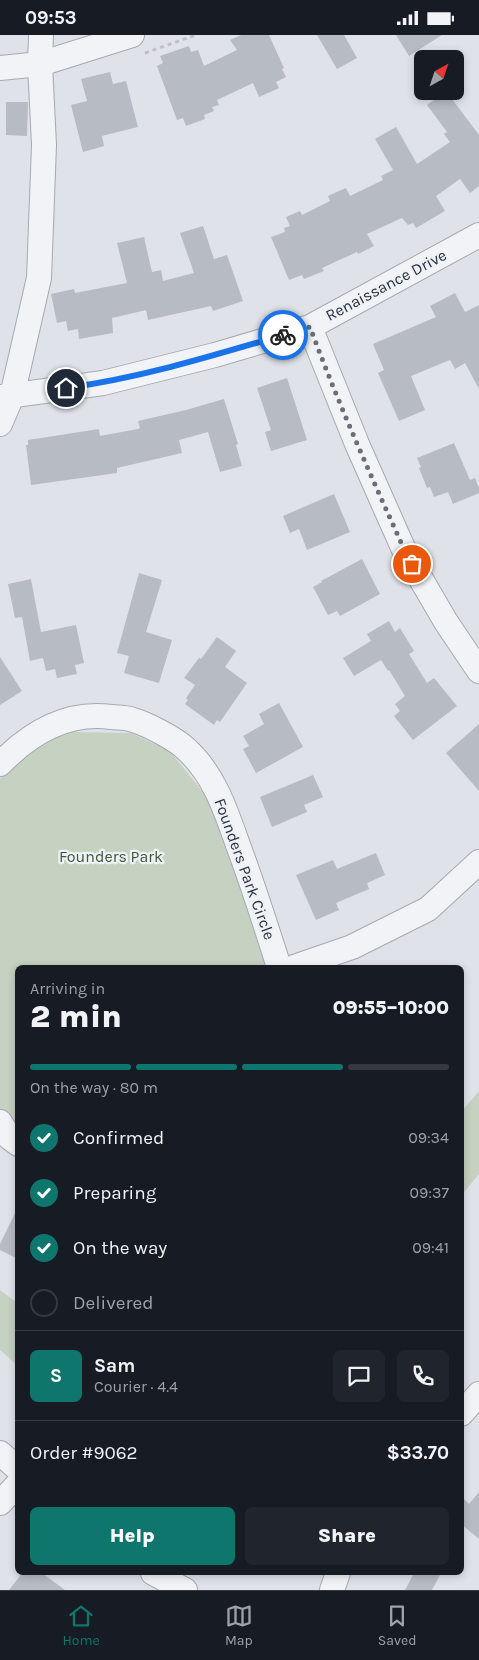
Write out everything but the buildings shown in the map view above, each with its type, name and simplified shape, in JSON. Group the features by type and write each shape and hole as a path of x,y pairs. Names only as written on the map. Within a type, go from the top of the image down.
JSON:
{"street":[{"path":"0,424 40,278 44,145 40,63 41,35"},
{"path":"0,68 40,63 132,35"},
{"name":"Renaissance Drive","path":"6,397 103,383 215,355 310,327 479,235"},
{"path":"310,327 357,444 404,549 446,622 479,671"},
{"name":"Founders Park Circle","path":"0,764 14,749 39,732 68,718 99,715 132,719 186,748 220,795 252,882 278,965"},
{"path":"300,965 352,947 428,909 479,861"},
{"path":"0,1122 15,1141"},
{"path":"464,1412 479,1394"},
{"path":"0,1453 15,1466"},
{"path":"0,1503 15,1487"},
{"path":"157,1575 184,1590"},
{"path":"332,1590 337,1575"}],"green space":[{"name":"Founders Park","path":"67,732 131,733 170,751 206,796 278,965 15,965 15,1139 0,1117 0,779 16,757"},
{"path":"479,1091 479,1174 464,1192 464,1108"},
{"path":"0,1290 15,1301 15,1363 0,1350"}],"way so far":[{"path":"283,335 310,327 357,444 412,564"}],"route":[{"path":"66,388 103,383 215,355 283,335"}]}
